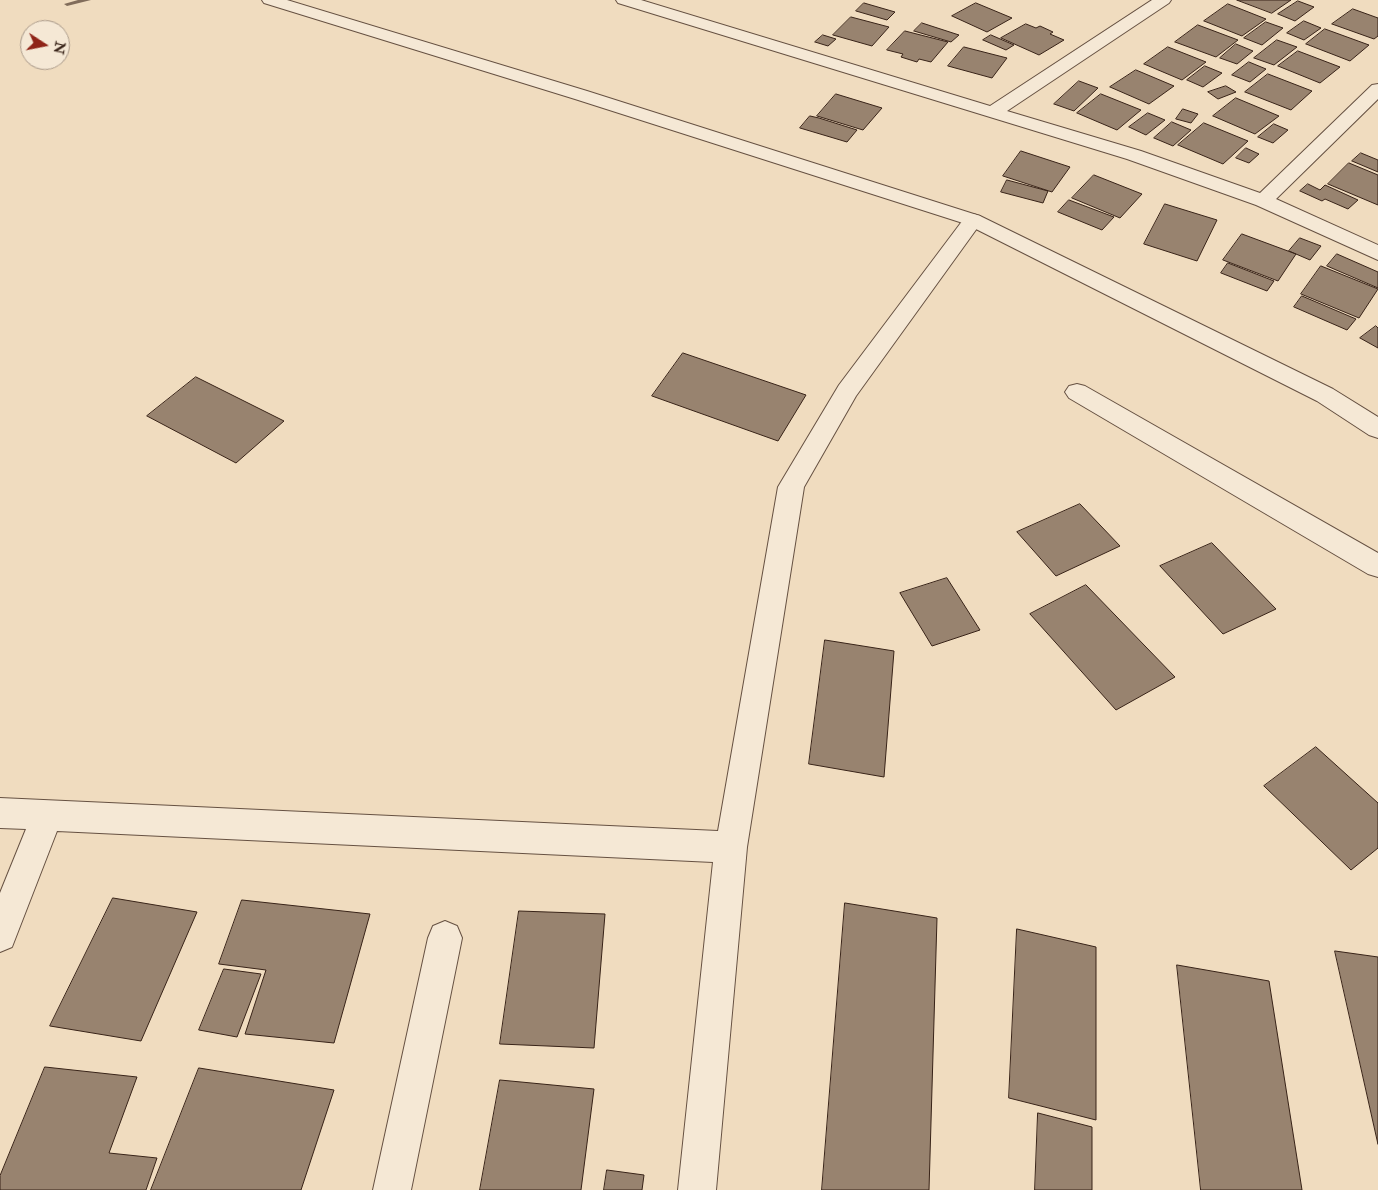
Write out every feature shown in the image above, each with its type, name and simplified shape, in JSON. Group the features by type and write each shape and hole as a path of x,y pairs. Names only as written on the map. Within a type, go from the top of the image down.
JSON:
{"street":[{"path":"270,0 581,95 973,220 1325,395 1378,429"},
{"path":"624,0 1134,156 1263,201 1378,253"},
{"path":"994,112 1163,0"},
{"path":"1263,201 1378,89"},
{"path":"698,1190 731,847 791,487 846,391 973,220"},
{"path":"1077,392 1378,566"},
{"path":"0,813 731,847"},
{"path":"0,935 48,814"},
{"path":"392,1190 445,938"}],"building":[{"path":"1237,0 1291,0 1272,13"},
{"path":"1298,1 1314,7 1295,21 1278,14"},
{"path":"864,3 895,12 887,20 856,11"},
{"path":"976,3 1012,18 987,32 952,16"},
{"path":"1228,4 1266,19 1242,36 1204,21"},
{"path":"1353,9 1378,18 1378,36 1374,39 1332,24"},
{"path":"851,17 889,27 872,46 833,35"},
{"path":"1304,21 1321,28 1304,40 1287,33"},
{"path":"1266,22 1283,28 1262,45 1244,38"},
{"path":"922,23 959,35 951,42 914,31"},
{"path":"1026,24 1036,28 1040,26 1053,32 1050,34 1064,40 1039,55 1001,38"},
{"path":"1198,25 1238,40 1216,57 1175,42"},
{"path":"1325,29 1369,45 1350,61 1306,44"},
{"path":"905,31 948,42 931,62 919,59 917,62 901,57 903,54 887,50"},
{"path":"823,35 836,39 828,46 815,42"},
{"path":"991,35 1014,45 1006,50 983,40"},
{"path":"1277,40 1297,47 1274,65 1254,58"},
{"path":"1236,44 1253,51 1237,64 1220,58"},
{"path":"964,47 1007,58 992,78 948,66"},
{"path":"1168,47 1206,62 1182,80 1144,64"},
{"path":"1298,51 1340,67 1320,83 1278,66"},
{"path":"1249,62 1266,69 1250,82 1232,75"},
{"path":"1205,66 1222,73 1203,87 1187,80"},
{"path":"1136,70 1174,86 1149,104 1110,87"},
{"path":"1268,74 1312,91 1291,110 1245,92"},
{"path":"1079,81 1098,88 1074,111 1054,104"},
{"path":"1226,86 1236,92 1218,99 1208,92"},
{"path":"836,94 882,108 863,130 817,116"},
{"path":"1101,94 1141,110 1117,130 1077,113"},
{"path":"1236,98 1279,116 1255,134 1213,116"},
{"path":"1183,109 1198,114 1191,123 1176,119"},
{"path":"1148,113 1165,120 1146,135 1129,127"},
{"path":"810,116 857,130 847,142 800,128"},
{"path":"1172,122 1191,130 1173,146 1154,138"},
{"path":"1204,123 1248,141 1223,164 1178,145"},
{"path":"1274,124 1288,130 1273,143 1258,137"},
{"path":"1246,148 1259,154 1249,163 1236,158"},
{"path":"1021,151 1070,167 1052,192 1003,176"},
{"path":"1361,153 1378,160 1378,172 1352,161"},
{"path":"1349,163 1378,175 1378,205 1328,184"},
{"path":"1094,175 1142,194 1120,218 1072,198"},
{"path":"1007,180 1048,191 1043,203 1001,192"},
{"path":"1308,184 1320,190 1325,185 1358,200 1348,209 1325,199 1322,201 1300,191"},
{"path":"1069,200 1114,217 1102,230 1058,212"},
{"path":"1165,204 1217,220 1197,261 1144,244"},
{"path":"1242,234 1296,254 1278,281 1223,260"},
{"path":"1300,238 1321,246 1310,260 1289,251"},
{"path":"1337,254 1378,272 1378,288 1327,266"},
{"path":"1228,263 1274,281 1267,291 1221,273"},
{"path":"1321,266 1378,289 1359,318 1301,294"},
{"path":"1302,296 1356,319 1347,330 1294,307"},
{"path":"1376,326 1378,328 1378,348 1360,338"},
{"path":"683,353 806,395 778,441 652,396"},
{"path":"196,377 284,421 236,463 147,416"},
{"path":"1080,504 1120,546 1056,576 1017,532"},
{"path":"1212,543 1276,609 1223,634 1160,566"},
{"path":"947,578 980,630 932,646 900,593"},
{"path":"1086,585 1175,677 1116,710 1030,614"},
{"path":"825,640 894,651 884,777 809,764"},
{"path":"1316,747 1378,803 1378,848 1351,870 1264,786"},
{"path":"113,898 197,912 141,1041 50,1026"},
{"path":"242,900 370,914 334,1043 245,1034 266,970 219,964"},
{"path":"845,903 937,918 929,1190 822,1190"},
{"path":"519,911 605,914 594,1048 500,1044"},
{"path":"1017,929 1096,947 1096,1120 1009,1098"},
{"path":"1335,951 1378,957 1378,1144"},
{"path":"1177,965 1269,981 1302,1190 1201,1190"},
{"path":"224,969 261,974 237,1037 199,1030"},
{"path":"45,1067 137,1077 109,1153 157,1158 146,1190 0,1190 0,1176"},
{"path":"199,1068 334,1090 301,1190 151,1190"},
{"path":"500,1080 594,1089 581,1190 480,1190"},
{"path":"1038,1113 1092,1127 1092,1190 1035,1190"},
{"path":"607,1170 644,1175 642,1190 604,1190"}],"waterway":[{"path":"67,4 88,0"}]}
